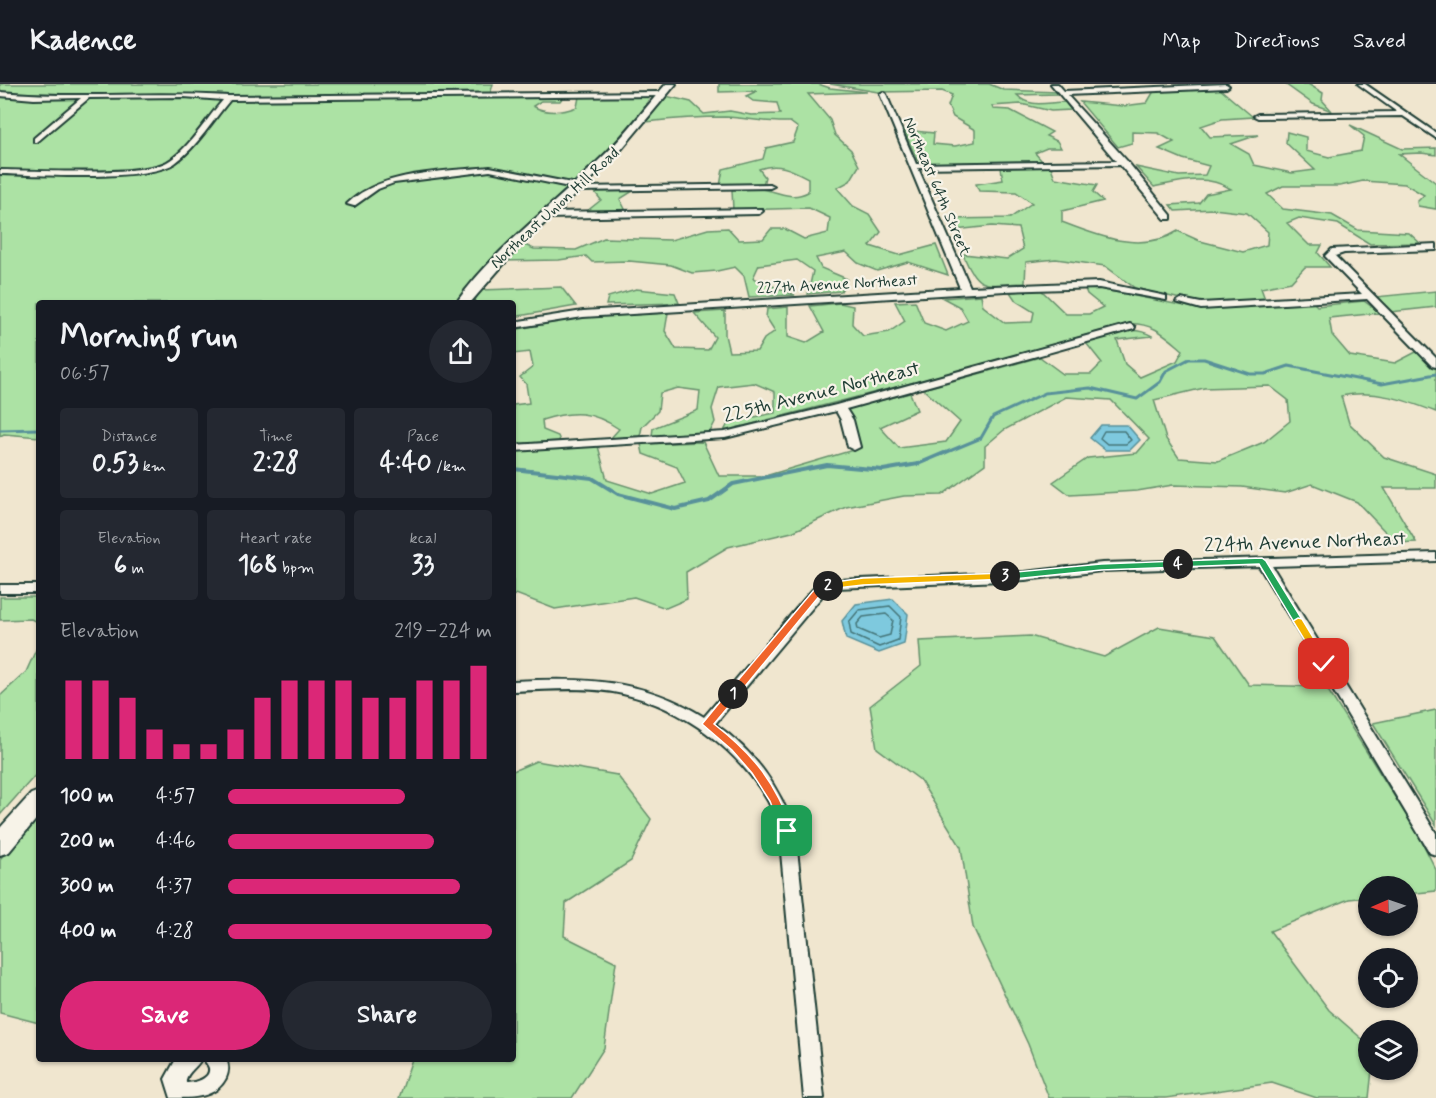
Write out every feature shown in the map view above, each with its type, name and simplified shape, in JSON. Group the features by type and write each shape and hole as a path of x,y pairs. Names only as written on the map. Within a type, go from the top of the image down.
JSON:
{"street":[{"path":"1054,84 1168,217"},
{"path":"1361,84 1436,136"},
{"path":"345,95 352,85"},
{"path":"1061,93 1226,87"},
{"path":"0,94 34,97 187,92 228,98 667,89"},
{"name":"Northeast Union Hill Road","path":"464,300 483,274 609,157 667,89"},
{"name":"Northeast 64th Street","path":"883,94 966,290"},
{"path":"37,140 88,96"},
{"path":"0,172 146,170 166,165 228,98"},
{"path":"1269,124 1256,113 1404,114"},
{"path":"913,166 1124,163"},
{"path":"351,204 375,187 393,181 490,169 513,172 587,190 770,186"},
{"path":"0,181 10,172"},
{"path":"546,215 759,212"},
{"path":"1433,361 1331,258 1331,254 1339,250 1436,247"},
{"name":"227th Avenue Northeast","path":"516,325 583,314 966,290 1099,285 1163,298"},
{"path":"1181,302 1201,306 1370,296"},
{"name":"225th Avenue Northeast","path":"516,448 725,435 839,407 1130,327"},
{"path":"839,407 847,420 854,447"},
{"name":"224th Avenue Northeast","path":"708,724 818,592 826,586 854,582 1025,576 1101,567 1436,557"},
{"path":"1262,561 1436,848"},
{"path":"0,589 36,589"},
{"path":"516,686 597,685 657,700 708,724 736,747 756,770 775,799 787,831 814,1098"},
{"path":"0,845 36,803"},
{"path":"187,1062 182,1066 175,1079 178,1091 190,1097 206,1090 217,1078 219,1065 216,1062"}],"green space":[{"path":"0,84 493,84 489,98 563,97 560,101 541,101 533,106 538,109 555,111 577,107 579,97 647,95 650,97 630,133 466,300 36,300 36,437 4,434 0,436"},
{"path":"719,84 818,84 830,88 867,92 808,94 830,120 835,135 851,150 859,166 850,181 837,188 853,206 869,214 881,232 870,246 899,255 936,245 948,275 908,262 877,271 858,263 846,252 816,258 821,268 847,279 841,291 808,294 813,271 797,260 759,265 753,278 795,295 749,297 744,276 735,267 692,273 671,265 629,261 592,262 586,256 559,260 504,261 522,244 534,249 576,250 604,238 671,240 708,229 728,228 739,240 763,239 771,229 785,229 804,239 828,233 830,218 809,208 733,210 732,190 758,189 792,196 808,192 808,178 796,172 778,166 766,167 759,169 765,177 763,185 720,186 723,169 763,159 766,148 793,142 798,128 790,122 725,117 646,122 666,96 691,102 704,114 730,111 751,115 780,114 777,103 753,101 746,96 757,91 719,92"},
{"path":"830,84 989,84 1004,90 1057,92 1058,94 1017,95 1027,102 1039,104 1065,102 1071,110 1051,111 1021,104 992,106 993,109 1010,110 1052,132 1046,136 1057,141 1061,148 1047,148 1035,153 1042,161 924,163 917,160 904,130 934,133 933,144 955,146 975,142 975,130 953,117 948,106 952,95 942,91 878,92"},
{"path":"1285,84 1308,84 1323,93 1322,100 1332,111 1313,104"},
{"path":"1220,89 1253,117 1222,119 1201,126 1210,137 1258,135 1231,144 1249,154 1254,165 1292,173 1315,170 1286,143 1287,132 1306,137 1306,151 1329,157 1361,151 1364,136 1350,125 1402,149 1436,148 1436,155 1399,154 1436,183 1436,209 1418,206 1417,202 1424,195 1405,184 1363,181 1340,186 1283,186 1267,194 1283,209 1332,215 1358,230 1409,233 1420,243 1370,244 1338,224 1299,218 1287,223 1309,245 1322,245 1318,253 1330,267 1305,267 1291,282 1261,288 1265,299 1201,304 1135,288 1105,266 1056,259 1026,262 1025,283 985,284 974,275 963,254 1007,259 1023,249 1018,228 992,226 955,230 949,219 1010,218 1032,203 1016,192 979,191 976,184 1003,180 1001,168 1051,167 1055,178 1097,185 1093,192 1103,201 1062,211 1062,222 1090,233 1135,242 1164,238 1178,231 1200,241 1243,252 1267,245 1268,232 1247,213 1213,209 1175,211 1170,205 1199,203 1206,194 1231,189 1222,184 1203,180 1154,187 1136,167 1179,176 1205,175 1209,166 1159,149 1174,142 1158,133 1132,132 1132,143 1118,147 1080,102 1123,106 1147,103 1154,91"},
{"path":"594,191 633,191 620,199 626,211 586,212 601,200"},
{"path":"561,287 576,306 516,316 516,300 475,300 481,290"},
{"path":"636,289 675,293 679,303 606,305 608,297"},
{"path":"1085,289 1100,289 1200,309 1313,302 1317,306 1364,301 1380,313 1329,318 1332,335 1350,356 1395,363 1418,351 1436,369 1436,412 1401,400 1377,395 1341,396 1349,423 1384,457 1436,474 1436,488 1384,488 1416,542 1396,543 1357,502 1312,484 1285,493 1242,487 1173,485 1137,491 1070,495 1053,482 1088,458 1137,453 1149,439 1111,400 1066,397 1004,430 985,446 985,464 942,495 904,496 846,507 792,532 728,547 686,572 687,599 666,608 634,597 555,609 516,594 516,451 598,446 607,480 652,494 685,483 677,467 643,454 641,444 703,442 719,476 765,476 860,448 854,422 847,409 910,393 917,410 880,427 899,448 946,442 960,422 923,389 1040,357 1063,374 1091,374 1102,363 1086,343 1119,332 1136,331 1152,336 1117,340 1125,364 1140,377 1177,361 1183,350 1150,327 1126,324 935,377 724,431 729,422 775,413 775,392 754,383 719,387 712,409 715,422 710,432 652,436 653,428 698,410 700,391 678,388 660,393 658,411 642,427 640,436 611,438 619,429 591,416 573,414 542,420 543,430 558,436 560,441 516,444 516,405 529,403 526,384 520,377 533,367 530,352 516,354 516,329 584,317 668,313 665,331 676,349 708,350 715,337 694,313 725,311 725,335 729,352 757,351 764,339 775,331 766,317 767,309 788,307 788,337 806,343 824,332 810,306 840,303 853,306 852,324 863,336 889,332 905,321 895,302 915,301 924,323 946,331 968,321 960,307 943,298 981,295 983,306 1005,323 1032,322 1034,312 1016,301 1010,292 1041,290 1066,314 1089,314 1103,307 1087,294","holes":["1270,386 1288,400 1290,421 1264,442 1218,461 1179,458 1166,439 1154,400 1204,388"]},
{"path":"1436,291 1436,307 1390,312 1375,297"},
{"path":"0,597 36,597 36,622 31,619 0,620"},
{"path":"1159,627 1215,636 1249,685 1326,687 1418,834 1436,870 1436,891 1418,893 1418,876 1358,876 1358,898 1349,899 1270,931 1329,1010 1358,1035 1358,1080 1371,1080 1369,1098 1317,1098 1272,1083 1166,1098 1049,1098 1028,1044 973,927 961,847 920,780 877,748 870,706 921,666 919,641 1030,636 1104,657"},
{"path":"36,650 36,774 0,815 0,696 26,672"},
{"path":"1436,710 1436,825 1373,723"},
{"path":"536,761 617,775 651,819 631,861 566,903 564,936 616,962 604,1048 572,1098 399,1098 411,1062 516,1062 516,770"},
{"path":"36,817 36,1022 0,1013 0,859"}],"water":[{"path":"1101,425 1127,425 1140,440 1130,450 1105,450 1090,438"},
{"path":"893,599 908,614 904,644 879,653 846,639 842,621 856,604"}],"waterway":[{"path":"940,455 981,438 993,417 1045,393 1090,388 1137,399 1160,382 1166,371 1189,359 1204,359 1250,374 1265,374 1289,366 1382,384 1436,374"},
{"path":"0,430 36,429"},
{"path":"516,469 592,478 618,494 675,509 709,501 733,484 827,465 883,470 918,464 944,453"}],"route":[{"path":"787,831 775,799 756,770 736,747 708,724 818,592 826,586 863,582 1025,576 1101,567 1262,561 1324,664"}]}
